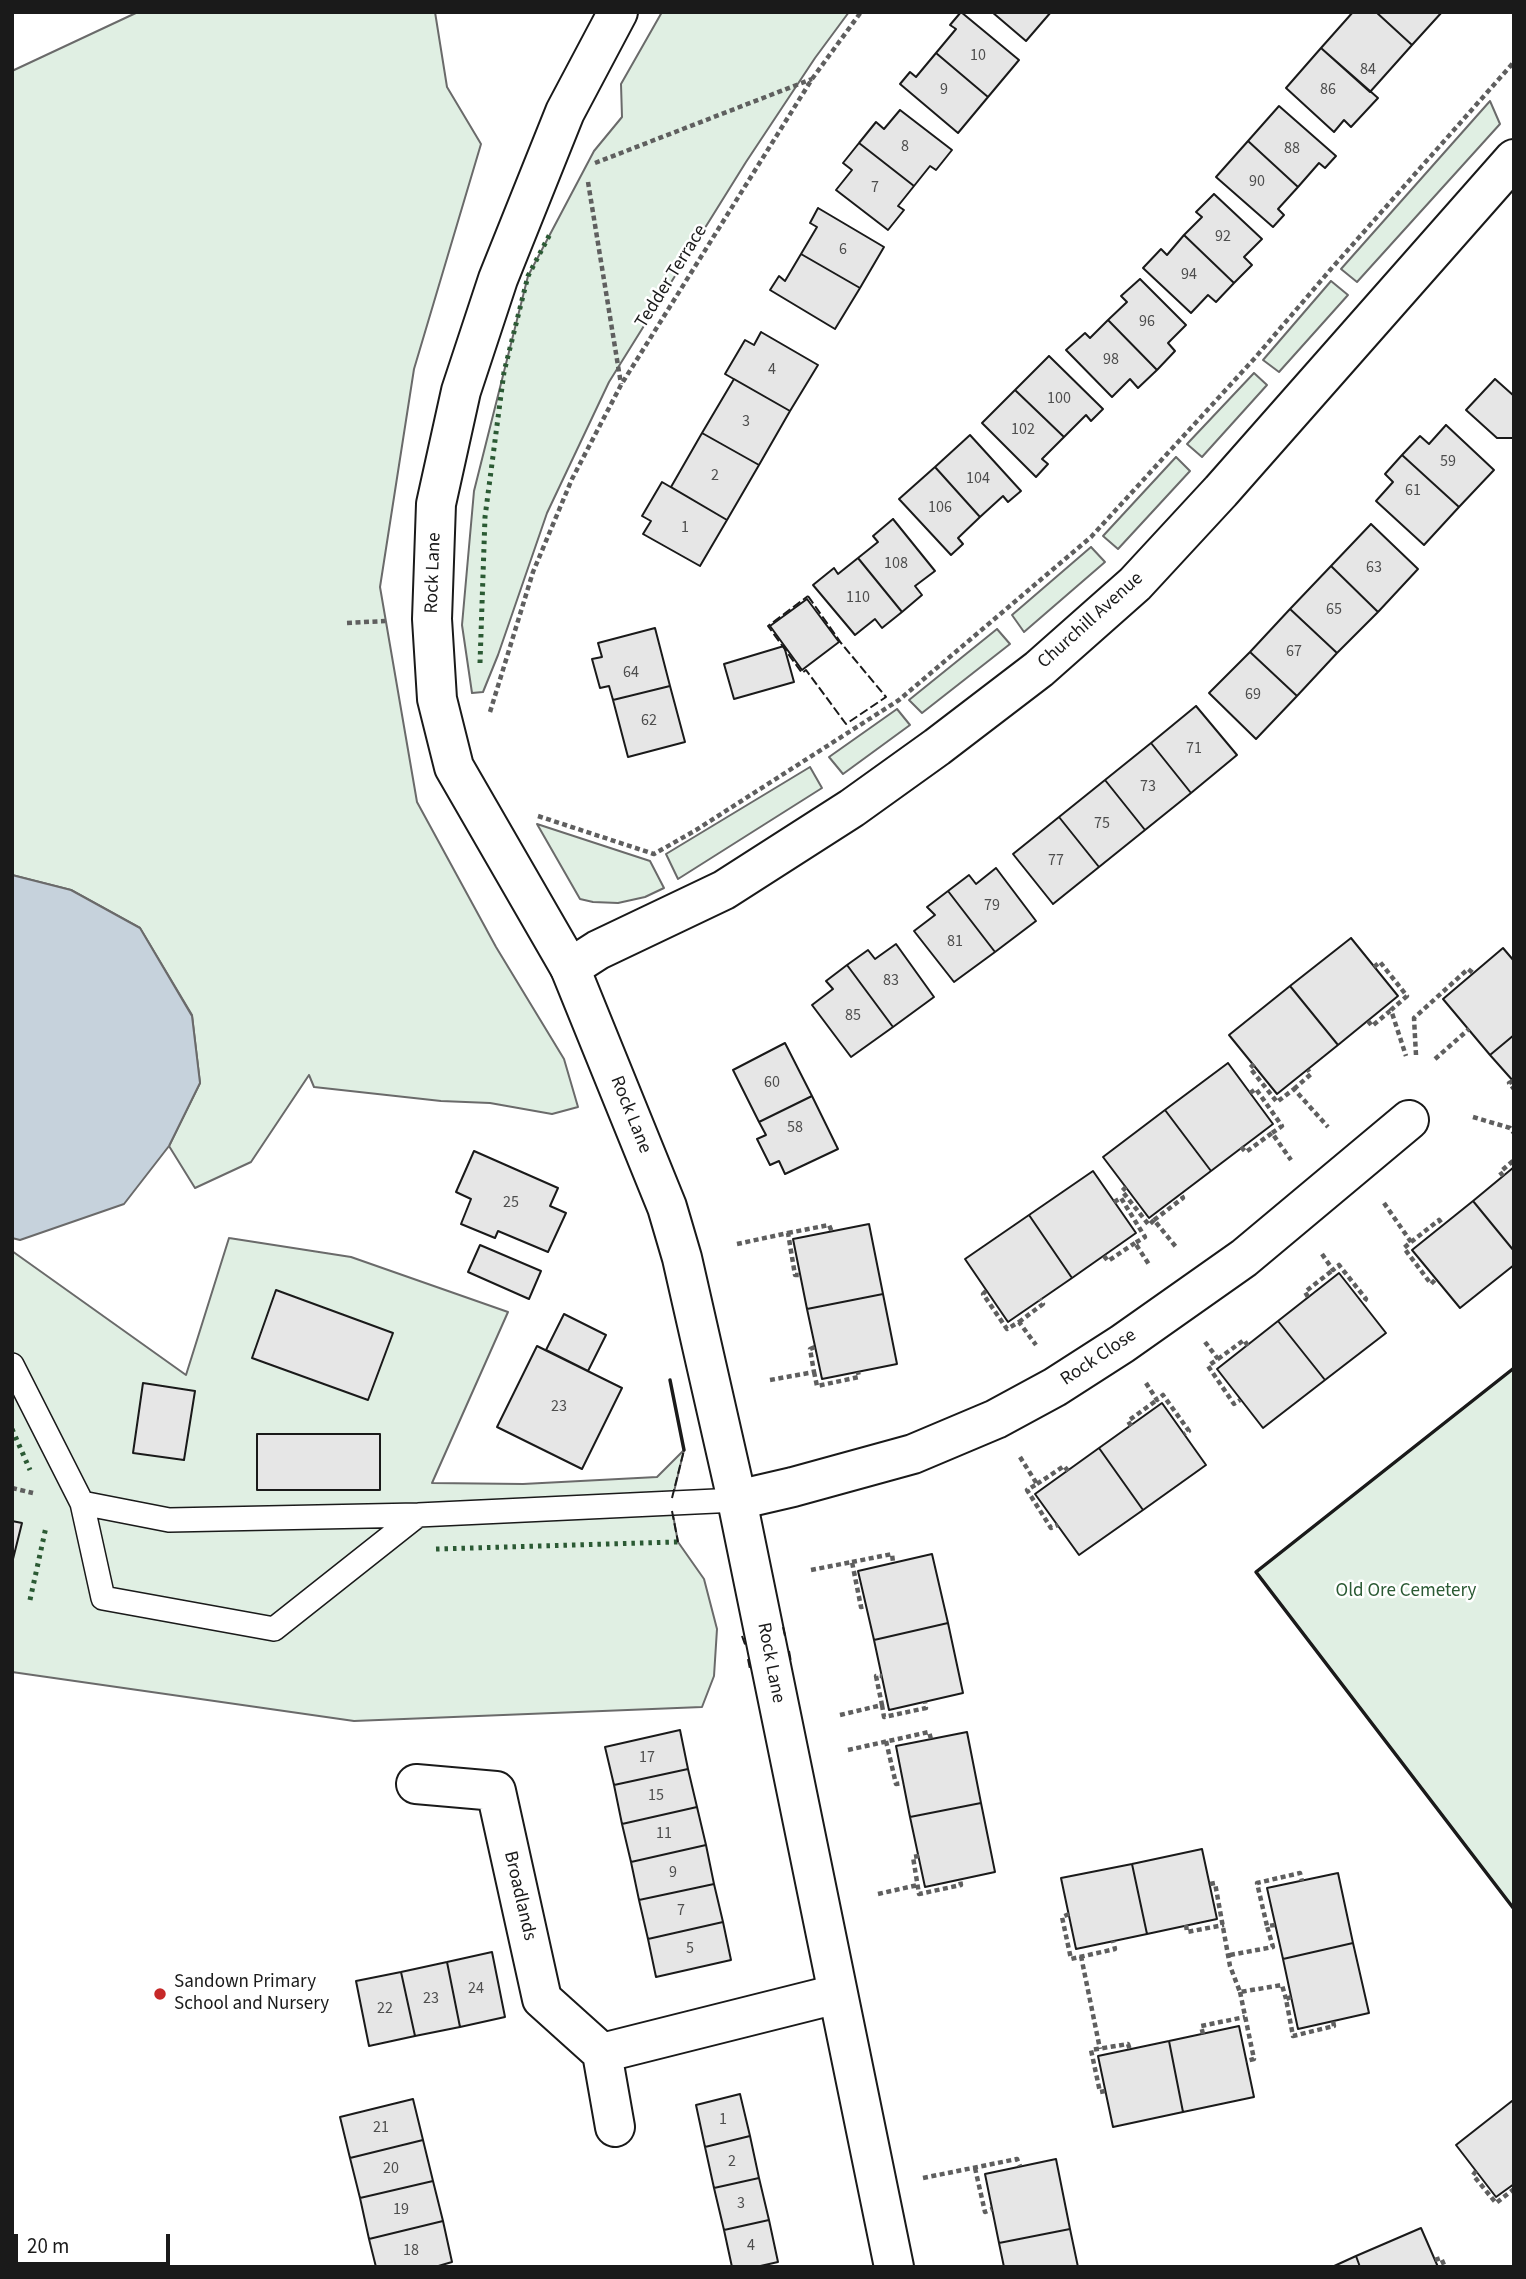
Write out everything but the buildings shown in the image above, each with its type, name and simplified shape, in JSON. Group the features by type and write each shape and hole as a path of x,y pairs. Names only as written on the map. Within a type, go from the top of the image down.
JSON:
{"street":[{"name":"Rock Lane","path":"618,12 565,112 498,279 461,391 436,504 432,619 437,699 454,767 570,968 667,1207 682,1258 737,1500 894,2267"},
{"name":"Churchill Avenue","path":"570,968 598,950 724,890 852,808 1039,669 1135,584 1514,159"},
{"name":"Rock Close","path":"737,1500 793,1488 913,1454 996,1419 1055,1387 1122,1344 1244,1258 1409,1120"},
{"name":"Broadlands","path":"416,1784 496,1791 542,1999 603,2053"},
{"path":"615,2127 603,2053 837,1994"}],"lane":[{"path":"12,1364 82,1503 103,1598 274,1629 418,1515"},
{"path":"82,1503 169,1520 418,1515 737,1500"}],"path":[{"name":"Tedder Terrace","path":"489,716 533,572 572,479 621,385 812,79 861,12"},
{"path":"536,815 654,854 899,700 1090,537 1254,359 1514,62"},
{"path":"585,167 812,79"},
{"path":"588,180 621,385"},
{"path":"1368,1021 1372,1026 1407,996 1380,962 1374,967"},
{"path":"1416,1055 1414,1018 1468,970 1473,973"},
{"path":"1391,1010 1406,1056"},
{"path":"1435,1059 1469,1030"},
{"path":"1254,1064 1250,1068 1277,1102 1311,1074 1308,1070"},
{"path":"1513,1081 1509,1083 1514,1089"},
{"path":"1241,1147 1246,1152 1282,1126 1256,1089 1250,1093"},
{"path":"1294,1089 1335,1135"},
{"path":"1473,1116 1512,1128"},
{"path":"1272,1133 1296,1166"},
{"path":"1503,1176 1500,1172 1514,1160"},
{"path":"1126,1187 1122,1191 1149,1224 1183,1198 1180,1193"},
{"path":"1104,1256 1108,1261 1145,1237 1121,1198 1114,1202"},
{"path":"1384,1202 1411,1242"},
{"path":"1154,1220 1177,1248"},
{"path":"1436,1279 1431,1284 1404,1248 1439,1220 1443,1225"},
{"path":"737,1244 829,1224 832,1231"},
{"path":"788,1233 795,1275 800,1275"},
{"path":"1135,1243 1157,1276"},
{"path":"1339,1265 1366,1299 1363,1303"},
{"path":"1308,1297 1305,1292 1334,1270"},
{"path":"986,1291 983,1294 1007,1329 1043,1304 1040,1299"},
{"path":"1019,1322 1043,1355"},
{"path":"1218,1360 1244,1340 1248,1346"},
{"path":"815,1347 810,1349 817,1386 859,1377 858,1372"},
{"path":"1208,1366 1234,1404 1240,1399"},
{"path":"770,1380 814,1372"},
{"path":"1163,1395 1189,1431 1184,1433"},
{"path":"1131,1426 1128,1421 1157,1399"},
{"path":"1019,1455 1037,1484"},
{"path":"1058,1525 1051,1528 1027,1490 1064,1466 1068,1471"},
{"path":"811,1570 892,1554 893,1562"},
{"path":"852,1562 861,1607 866,1606"},
{"path":"882,1676 876,1676 884,1717 926,1708 925,1702"},
{"path":"840,1715 882,1705"},
{"path":"848,1750 929,1732 931,1739"},
{"path":"886,1741 895,1784 903,1783"},
{"path":"919,1856 913,1857 919,1894 961,1885 960,1880"},
{"path":"1229,1955 1273,1947 1257,1883 1300,1873 1302,1881"},
{"path":"1210,1884 1215,1883 1230,1965 1240,1993 1254,2059 1246,2061"},
{"path":"878,1894 918,1885"},
{"path":"1069,1914 1062,1917 1071,1959 1115,1949 1112,1941"},
{"path":"1186,1926 1188,1931 1224,1925"},
{"path":"1267,1926 1275,1925"},
{"path":"1081,1956 1100,2049"},
{"path":"1240,1993 1282,1985 1288,1998 1293,2036 1334,2026 1333,2021"},
{"path":"1203,2034 1201,2026 1245,2017"},
{"path":"1105,2091 1100,2092 1090,2050 1128,2044 1130,2050"},
{"path":"992,2209 985,2212 975,2168 1017,2159 1020,2166"},
{"path":"1476,2171 1473,2175 1496,2203 1514,2189"},
{"path":"1435,2260 1441,2258 1445,2267"}],"green space":[{"path":"138,12 435,12 447,87 481,144 414,369 380,587 417,802 496,947 564,1059 578,1107 552,1114 490,1103 441,1101 314,1087 309,1075 251,1162 195,1188 169,1146 200,1083 192,1015 140,928 71,890 12,875 12,71"},
{"path":"662,12 849,12 746,162 609,382 547,513 483,692 472,693 462,625 474,491 528,276 594,151 622,117 621,84"},
{"path":"1490,101 1500,124 1357,282 1341,269"},
{"path":"1331,281 1348,295 1279,372 1263,360"},
{"path":"1254,373 1267,385 1202,457 1187,444"},
{"path":"1176,457 1190,471 1118,549 1103,536"},
{"path":"1091,547 1105,562 1024,632 1012,615"},
{"path":"997,629 1010,644 922,713 909,700"},
{"path":"897,709 910,725 843,774 829,757"},
{"path":"810,767 822,788 678,879 666,854"},
{"path":"537,824 650,861 664,888 645,897 618,903 580,899"},
{"path":"229,1238 351,1257 508,1312 432,1483 523,1484 657,1477 684,1450 671,1504 678,1542 704,1579 717,1629 714,1676 702,1707 354,1721 12,1672 12,1251 186,1375"},
{"name":"Old Ore Cemetery","path":"1514,1368 1514,1909 1256,1572"}],"shaded area":[{"path":"12,875 71,890 140,928 192,1016 200,1083 169,1146 124,1204 20,1240 12,1238"}],"hedge":[{"path":"480,663 485,517 504,372 528,276 550,234"},
{"path":"12,1429 30,1470"},
{"path":"30,1600 46,1527"},
{"path":"436,1549 678,1542"}],"fence":[{"path":"808,596 841,643 886,697 846,724 806,670 802,673 768,626 808,596"},
{"path":"672,1498 684,1450"},
{"path":"672,1511 678,1542"},
{"path":"783,1627 785,1636"},
{"path":"742,1636 746,1647"},
{"path":"789,1651 791,1662"},
{"path":"748,1659 750,1669"}],"wall":[{"path":"1514,1368 1256,1572 1514,1909"},
{"path":"670,1380 684,1450"}],"place":[{"name":"Sandown Primary School and Nursery","path":"160,1994"}]}
